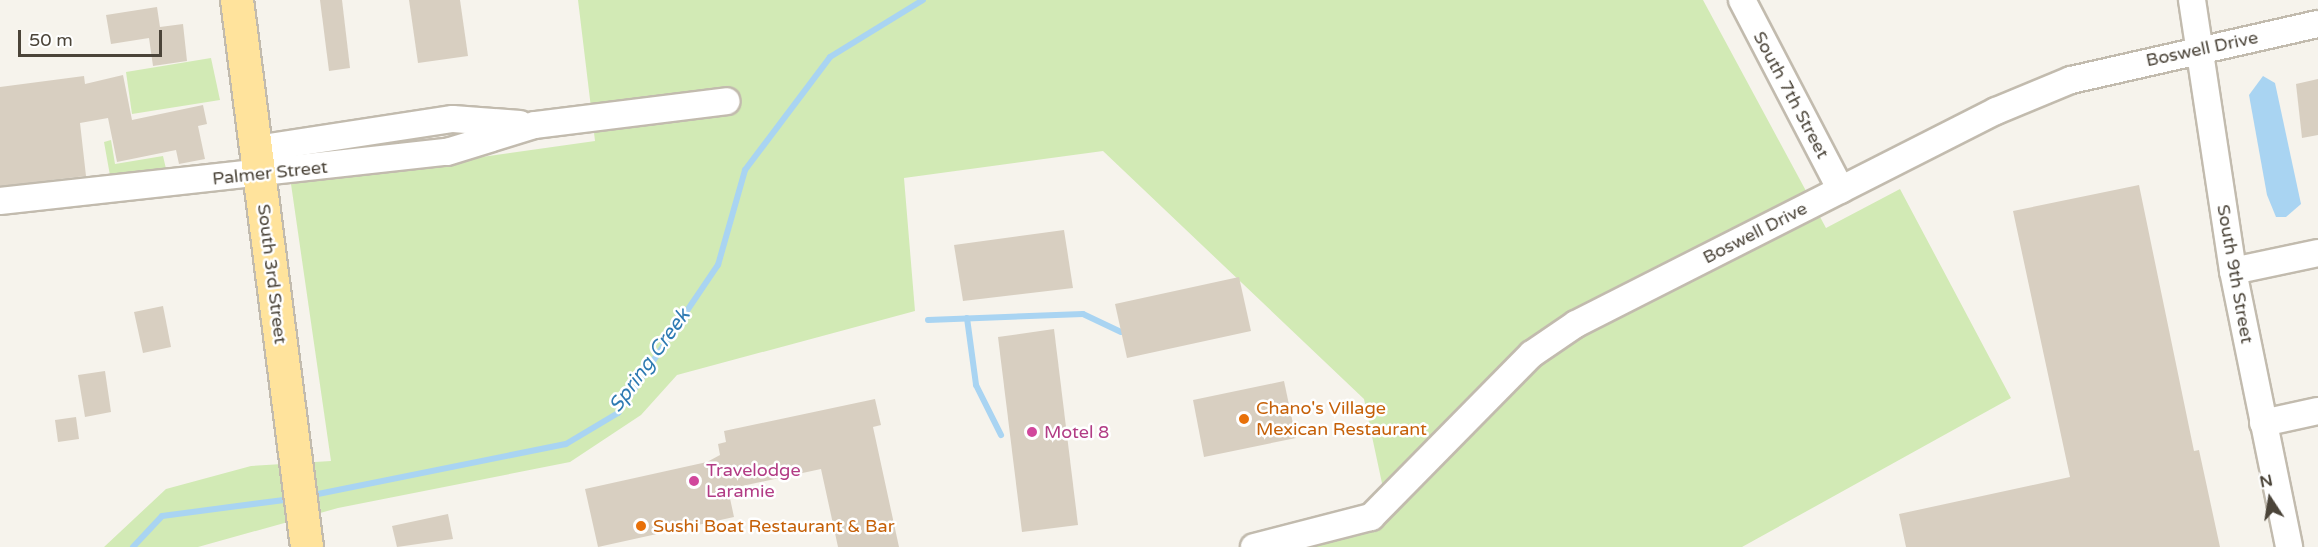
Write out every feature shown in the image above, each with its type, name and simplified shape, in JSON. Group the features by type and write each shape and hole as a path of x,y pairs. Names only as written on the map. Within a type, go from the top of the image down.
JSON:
{"main road":[{"name":"South 3rd Street","path":"237,0 306,542"}],"street":[{"name":"South 7th Street","path":"1742,0 1841,190"},
{"name":"South 9th Street","path":"2192,0 2233,271 2289,547"},
{"name":"Boswell Drive","path":"1254,547 1371,517 1532,354 1576,324 1996,111 2071,80 2199,49 2318,24"},
{"name":"Palmer Street","path":"0,201 258,162 447,152 535,126 728,101"},
{"path":"2233,271 2318,253"},
{"path":"2263,423 2318,411"}],"green space":[{"path":"578,0 1703,0 1826,228 1900,189 2011,398 1742,547 1254,547 1386,502 1364,399 1103,151 904,178 915,311 677,375 641,415 570,462 338,508 198,547 104,547 166,489 251,466 331,461 291,184 595,141"},
{"path":"211,58 220,100 132,114 126,72"},
{"path":"111,140 115,164 163,156 167,173 111,181 104,142"}],"water":[{"path":"2263,76 2275,83 2301,204 2286,217 2276,217 2267,195 2249,95"}],"building":[{"path":"320,0 342,0 350,68 329,71"},
{"path":"409,0 460,0 468,56 418,63"},
{"path":"157,7 160,27 183,24 187,61 153,66 149,38 111,44 106,15"},
{"path":"123,75 132,120 203,105 207,124 198,126 205,159 179,164 176,150 117,162 108,118 80,123 86,176 0,186 0,87 84,76 85,84"},
{"path":"2318,79 2318,135 2302,138 2296,84"},
{"path":"2139,185 2194,451 2199,450 2220,547 1906,547 1899,514 2070,477 2013,211"},
{"path":"1064,230 1073,288 963,301 954,245"},
{"path":"1239,277 1251,331 1127,358 1115,304"},
{"path":"163,306 171,347 143,353 134,312"},
{"name":"Motel 8","path":"1054,329 1078,525 1022,532 998,337"},
{"path":"105,371 111,412 85,417 78,375"},
{"name":"Chano's Village Mexican Restaurant","path":"1284,381 1296,438 1204,457 1193,400"},
{"name":"Travelodge Laramie","path":"875,399 881,425 873,427 899,547 838,547 821,469 728,489 734,517 598,547 585,489 707,462 720,455 718,444 726,442 724,431"},
{"path":"76,417 79,439 58,442 55,420"},
{"path":"448,514 453,539 397,547 392,526"}],"waterway":[{"name":"Spring Creek","path":"308,496 566,444 618,413 718,265 745,170 830,57 923,0"},
{"path":"928,320 1083,314 1121,332"},
{"path":"967,318 976,385 1001,435"},
{"name":"Spring Creek","path":"133,547 162,516 292,499"}],"place":[{"name":"Chano's Village Mexican Restaurant","path":"1244,419"},
{"name":"Motel 8","path":"1032,432"},
{"name":"Travelodge Laramie","path":"694,481"},
{"name":"Sushi Boat Restaurant & Bar","path":"641,526"}]}
